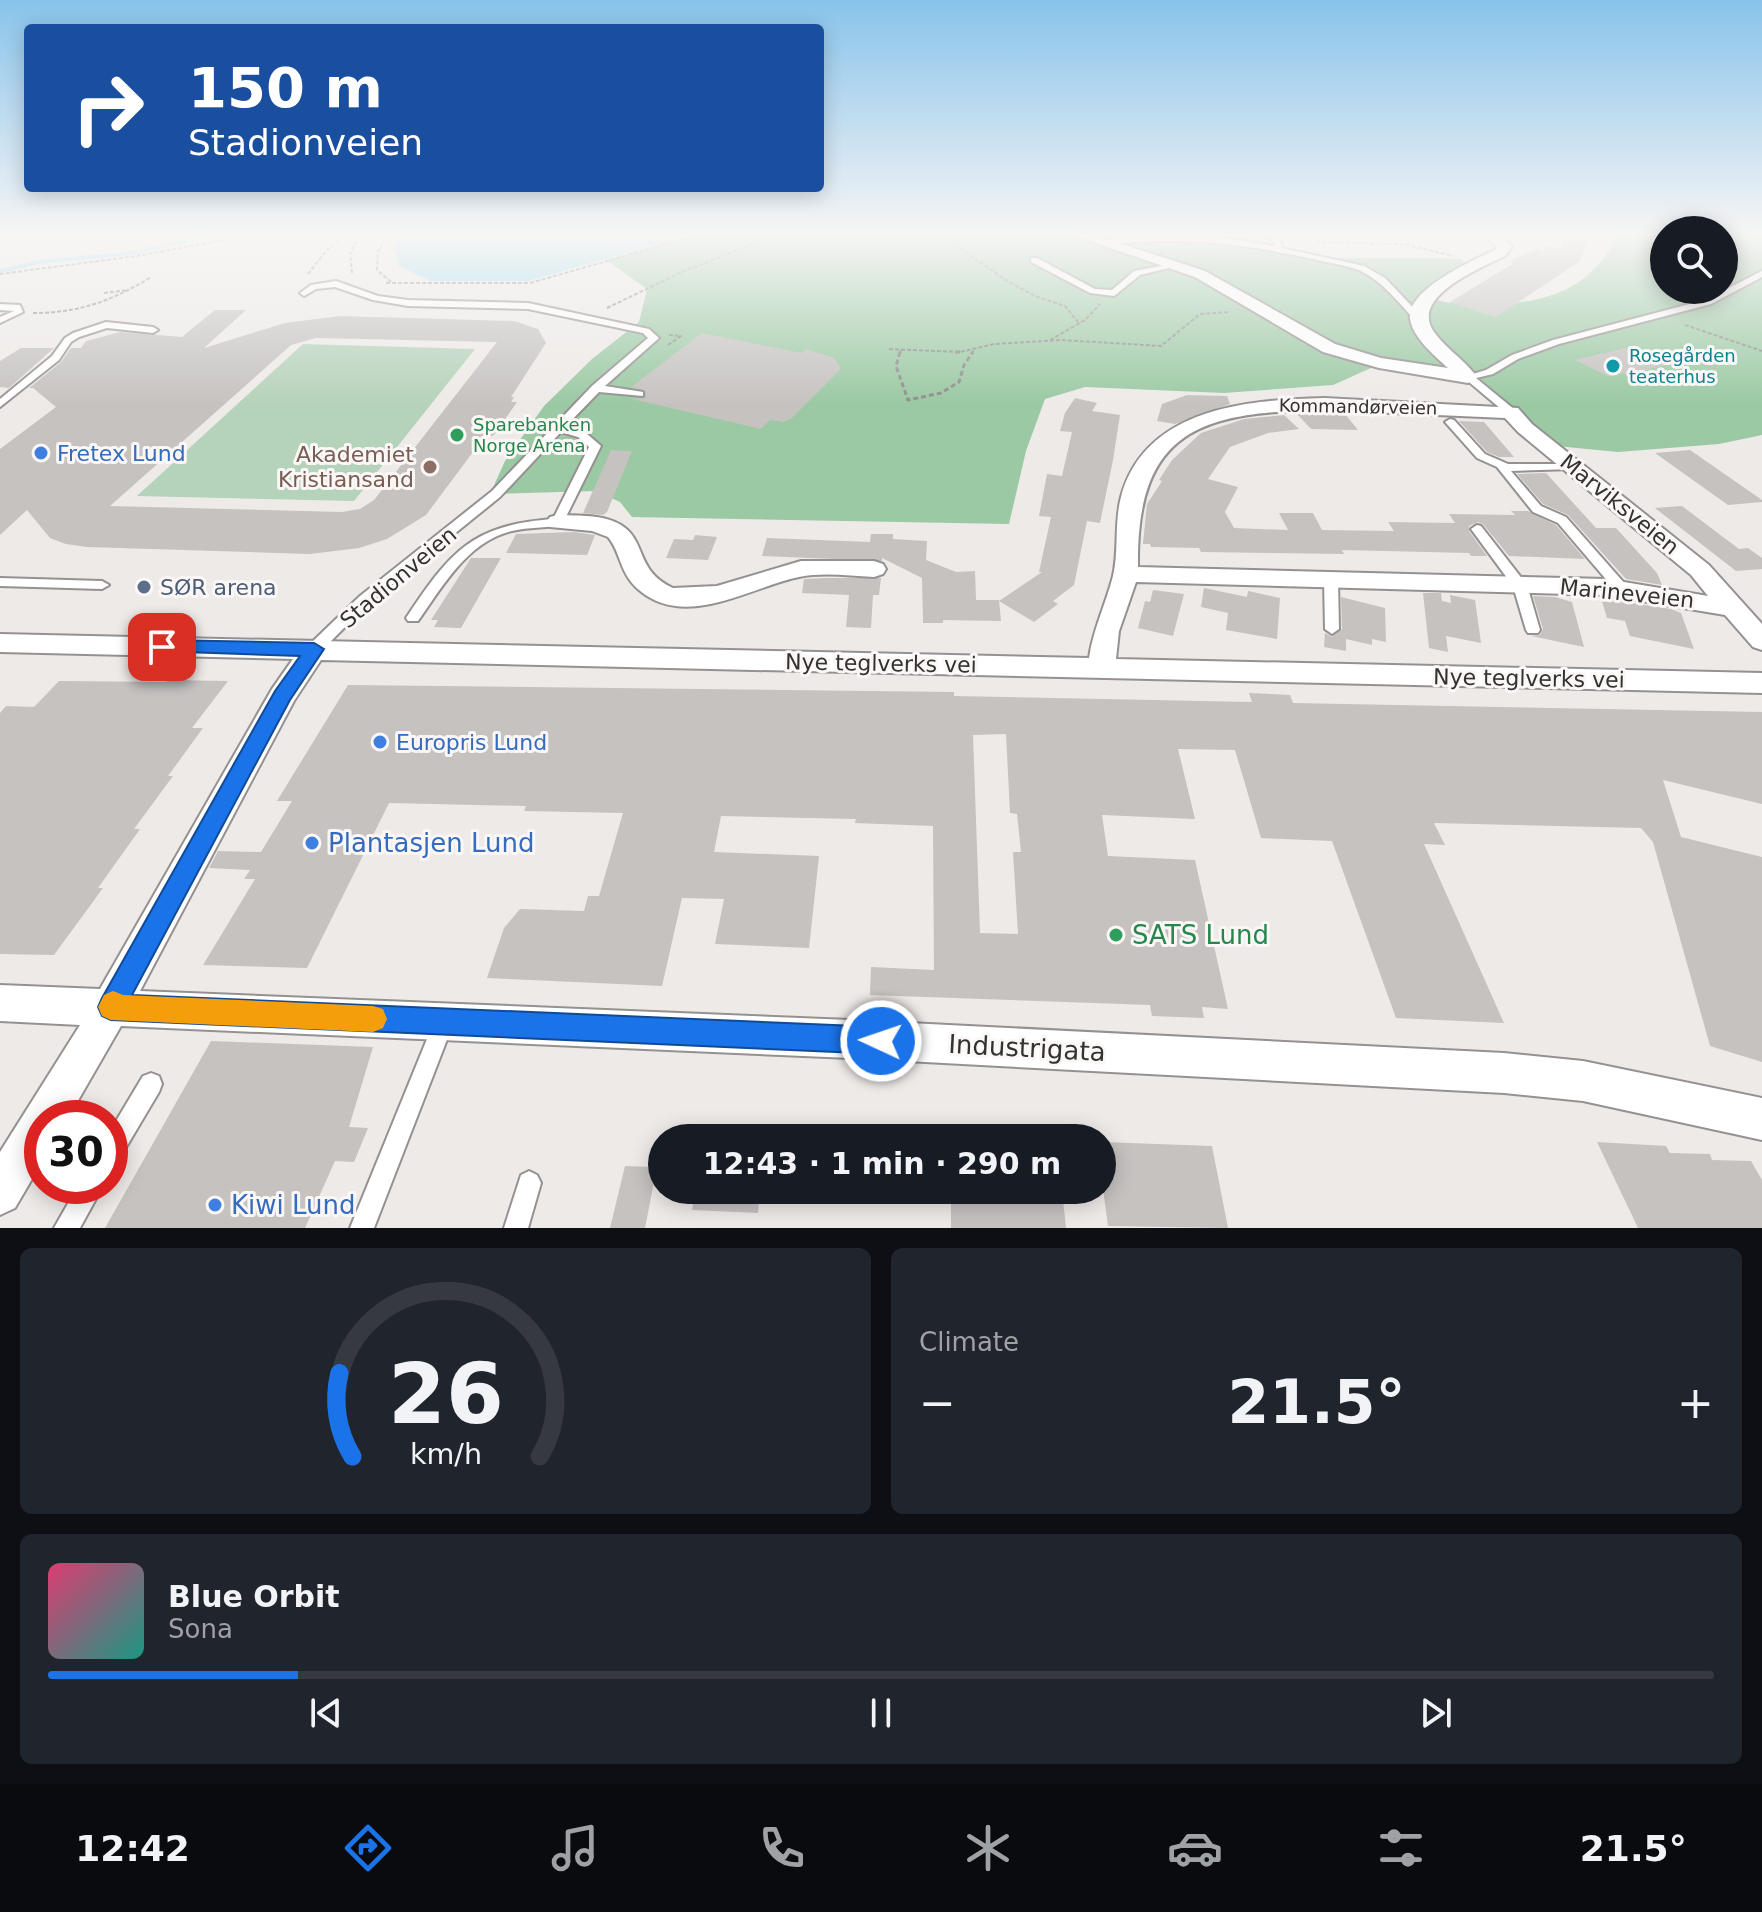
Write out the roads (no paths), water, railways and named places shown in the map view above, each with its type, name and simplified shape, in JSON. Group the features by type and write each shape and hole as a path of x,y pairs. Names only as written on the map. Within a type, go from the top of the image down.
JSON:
{"street":[{"path":"1229,290 1329,348 1355,357 1468,377"},
{"path":"1439,290 1422,302 1418,318 1439,347 1468,377"},
{"name":"Kommandørveien","path":"1126,574 1126,527 1135,486 1153,454 1169,439 1235,411 1323,404 1511,412"},
{"name":"Marviksveien","path":"1511,412 1700,570 1762,641"},
{"name":"Stadionveien","path":"558,522 591,523 609,528 622,537 630,561 646,585 667,595 686,598 714,594 800,569 874,569"},
{"path":"1101,669 1106,631 1126,574"},
{"name":"Marineveien","path":"1126,574 1621,588 1733,608"},
{"name":"Nye teglverks vei","path":"0,643 1762,683"},
{"name":"Stadionveien","path":"55,1100 111,1007 282,696 314,649"},
{"name":"Industrigata","path":"0,1003 1504,1073 1583,1081 1762,1119"}],"lane":[{"name":"Stadionveien","path":"314,649 365,599 496,494 596,388 654,338 646,331 528,306 408,303 376,298 354,290"},
{"path":"1092,290 1114,293 1117,290"},
{"path":"1392,290 1418,318"},
{"path":"1468,377 1489,372 1515,357 1556,342 1708,302 1731,290"},
{"path":"0,307 17,307 19,312 0,320"},
{"path":"0,404 56,358 68,340 76,335 106,325 153,330"},
{"name":"Marviksveien","path":"1468,377 1511,412"},
{"path":"596,388 639,394"},
{"path":"1450,422 1481,456 1503,466 1573,466"},
{"path":"558,427 582,435 595,446 558,522"},
{"path":"1503,466 1537,509 1562,520 1621,588"},
{"name":"Stadionveien","path":"413,618 468,548 484,535 517,524 558,522"},
{"name":"Marineveien","path":"1477,529 1520,585 1533,630"},
{"path":"1331,580 1332,629"},
{"path":"0,582 102,585"},
{"path":"362,1228 444,1022"},
{"path":"128,1123 151,1084"},
{"path":"516,1228 529,1183"},
{"path":"66,1228 80,1204"}],"place":[{"name":"Rosegården teaterhus","path":"1613,366"},
{"name":"Sparebanken Norge Arena","path":"457,435"},
{"name":"Fretex Lund","path":"41,453"},
{"name":"Akademiet Kristiansand","path":"430,467"},
{"name":"SØR arena","path":"144,587"},
{"name":"Europris Lund","path":"380,742"},
{"name":"Plantasjen Lund","path":"312,843"},
{"name":"SATS Lund","path":"1116,935"},
{"name":"Kiwi Lund","path":"215,1205"}]}
